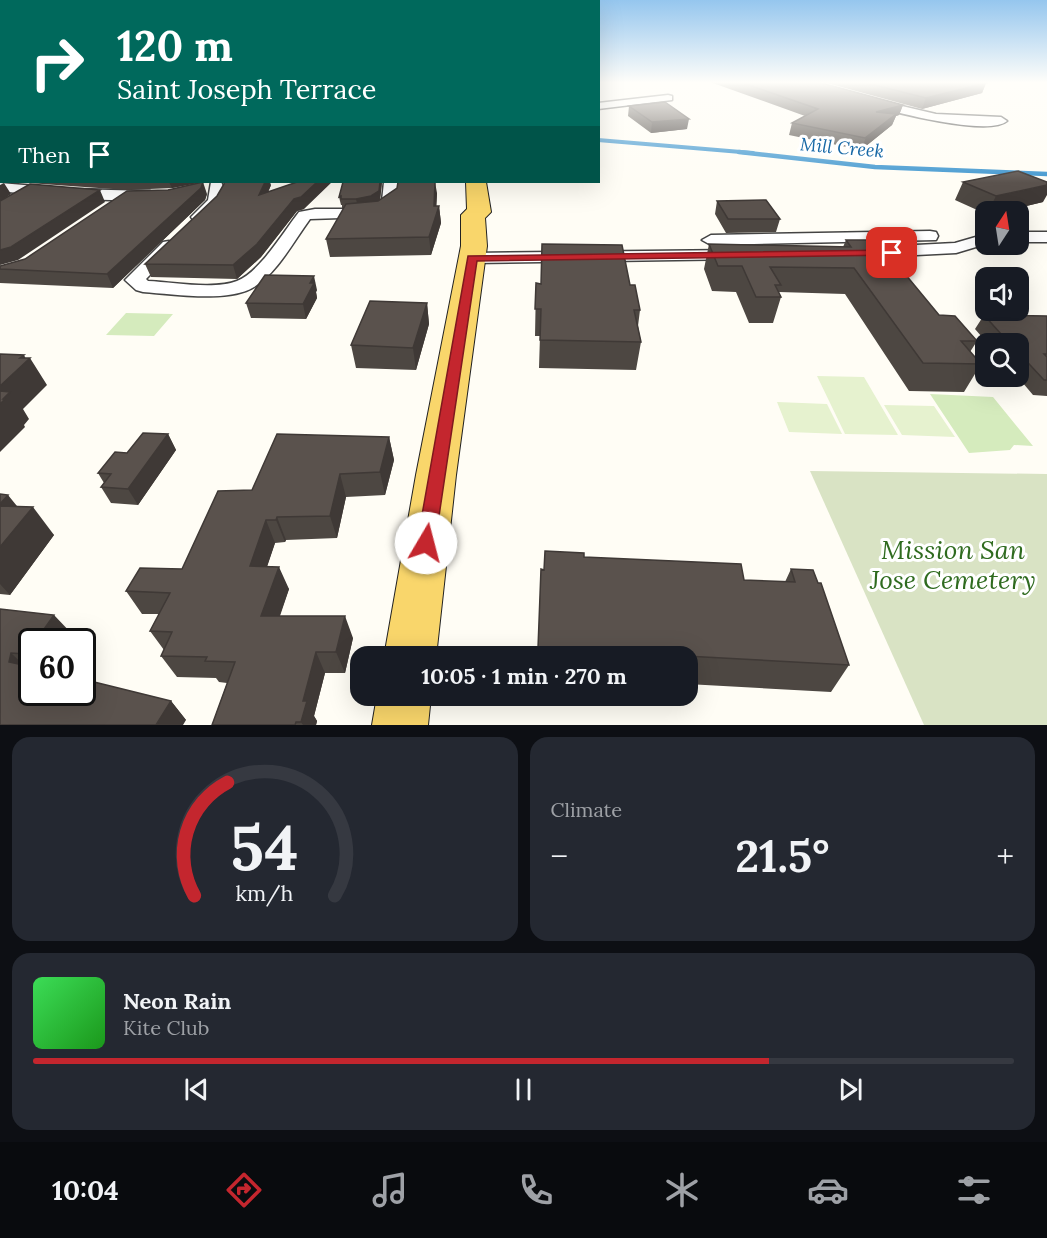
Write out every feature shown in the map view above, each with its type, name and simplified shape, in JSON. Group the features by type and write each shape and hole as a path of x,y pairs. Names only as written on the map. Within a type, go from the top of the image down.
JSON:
{"main road":[{"path":"412,646 472,216"},
{"path":"400,725 403,706"}],"street":[{"path":"917,116 970,122 1001,121"},
{"path":"217,185 218,195 214,203 134,280 143,286 228,289 243,286 256,277 305,215 317,212 370,213 385,209 390,203 391,183"},
{"path":"0,187 127,197 161,195"},
{"path":"9,204 33,190"},
{"path":"109,209 127,197"},
{"path":"472,216 892,253 956,248 975,241"},
{"path":"1029,237 1047,237"}],"green space":[{"path":"126,313 173,314 154,336 106,335"},
{"path":"817,376 864,377 898,435 845,434"},
{"path":"930,394 993,397 1033,446 1014,445 1010,450 969,453"},
{"path":"777,402 827,404 842,434 789,432"},
{"path":"884,405 934,406 955,437 902,435"},
{"name":"Mission San Jose Cemetery","path":"810,471 1047,474 1047,725 924,725"}],"building":[{"path":"643,116 685,116 689,119 652,122"},
{"path":"805,116 894,116 865,138 792,123"},
{"path":"1018,171 1047,182 1047,185 996,196 963,182"},
{"path":"203,183 201,188 107,274 0,269 0,266 25,259 127,191 168,190"},
{"path":"265,183 259,195 294,183 316,183 301,197 294,199 257,244 233,265 145,264 217,196 224,184"},
{"path":"343,183 380,183 379,191 371,196 356,199 339,197"},
{"path":"398,183 435,183 434,206 439,206 429,237 326,239 346,204 378,201 397,188"},
{"path":"30,184 100,190 11,247 0,250 0,201"},
{"path":"766,200 780,219 728,219 717,201"},
{"path":"846,240 877,240 939,315 955,316 975,339 975,341 961,341 975,357 975,364 923,363 854,268 770,267 781,285 775,285 781,297 756,297 742,266 718,266 709,244 851,247"},
{"path":"542,244 622,245 630,285 635,285 640,310 634,310 641,342 540,340 541,309 535,309 536,283 541,284"},
{"path":"265,275 314,276 310,283 314,283 303,304 246,303"},
{"path":"370,301 427,303 413,348 351,345"},
{"path":"1029,316 1047,316 1047,354 1044,354 1047,357 1047,380 1044,380 1029,364 1029,333 1000,333 989,321 1029,321"},
{"path":"0,354 24,355 20,358 30,358 0,386"},
{"path":"0,391 10,392 0,404"},
{"path":"143,433 168,434 128,489 101,487 111,474 98,473 115,452 127,453"},
{"path":"277,434 389,437 380,472 340,474 330,516 277,517 276,520 266,520 250,566 279,567 261,616 345,616 336,652 316,652 303,701 307,701 301,722 296,722 295,725 212,725 235,662 205,661 207,657 161,656 172,632 150,631 170,593 126,591 140,568 182,569 218,491 252,490"},
{"path":"0,494 8,495 0,504"},
{"path":"0,506 33,507 0,547"},
{"path":"545,551 584,553 584,557 741,564 744,580 795,582 791,569 813,570 818,583 821,583 849,665 698,657 698,646 538,646 541,569 544,570"},
{"path":"0,609 54,615 45,628 18,628 18,653 11,653 9,662 18,664 18,706 96,706 96,682 171,701 156,725 0,725"}],"waterway":[{"name":"Mill Creek","path":"600,140 753,153"},
{"name":"Mill Creek","path":"739,152 875,167 1047,174"}],"route":[{"path":"426,543 472,258 892,253"}]}
